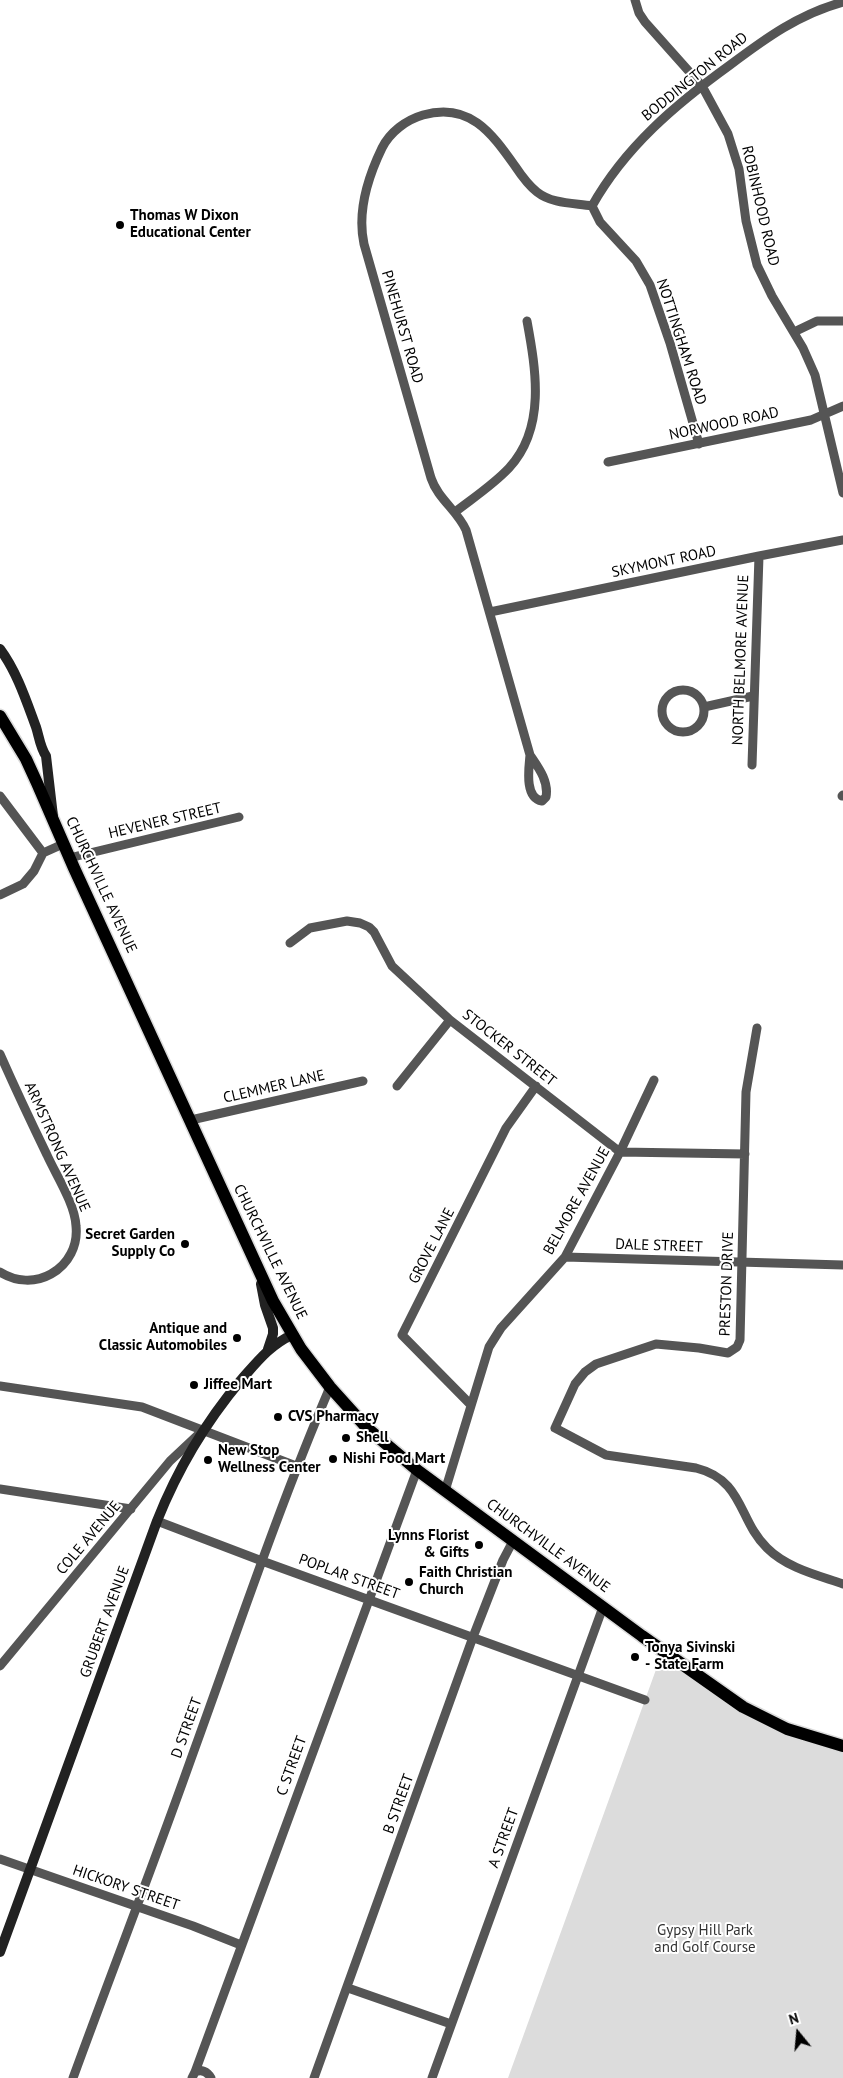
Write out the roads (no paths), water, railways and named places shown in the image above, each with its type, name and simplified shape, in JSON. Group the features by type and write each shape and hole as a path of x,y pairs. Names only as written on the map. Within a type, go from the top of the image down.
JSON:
{"main road":[{"name":"CHURCHVILLE AVENUE","path":"0,716 26,759 69,858 273,1301 292,1335 330,1387 367,1428 417,1470 603,1607 755,1714 799,1734 843,1746"}],"street":[{"name":"ROBINHOOD ROAD","path":"635,0 639,13 646,24 702,86 727,130 734,149 741,180 749,234 759,269 772,296 805,352 815,375 843,493"},
{"name":"BODDINGTON ROAD","path":"592,206 606,183 641,139 669,112 781,28 809,14 843,2"},
{"name":"PINEHURST ROAD","path":"530,754 466,530 440,496 432,482 363,240 362,225 365,196 381,150 394,131 420,116 443,112 460,114 478,123 492,134 523,177 539,193 550,200 592,206"},
{"name":"NOTTINGHAM ROAD","path":"592,206 600,222 636,261 650,285 699,444"},
{"path":"454,512 509,469 521,454 529,438 536,406 528,321"},
{"path":"794,332 817,321 843,321"},
{"name":"NORWOOD ROAD","path":"608,462 811,420 843,406"},
{"name":"SKYMONT ROAD","path":"490,612 843,540"},
{"name":"NORTH BELMORE AVENUE","path":"752,765 759,556"},
{"path":"0,649 15,674 36,728 42,751 46,756 50,774 54,822"},
{"path":"679,690 695,694 700,698 704,707 702,722 688,732 670,729 664,722 661,714 666,699 673,692 679,690"},
{"path":"704,707 753,696"},
{"path":"26,759 42,751"},
{"path":"0,796 43,853"},
{"name":"HEVENER STREET","path":"69,858 238,818"},
{"path":"0,895 16,888 28,879 43,853 63,844"},
{"name":"STOCKER STREET","path":"290,943 310,928 347,921 365,925 374,932 392,966 450,1020 620,1152"},
{"path":"397,1086 450,1020"},
{"name":"PRESTON DRIVE","path":"757,1028 746,1092 740,1340 734,1350 728,1352 656,1344 596,1364 584,1372 575,1384 555,1428 606,1455 696,1468 710,1473 731,1489 758,1537 771,1551 790,1564 843,1584"},
{"name":"ARMSTRONG AVENUE","path":"0,1054 76,1218 76,1235 73,1251 64,1264 50,1274 38,1279 24,1280 12,1278 0,1272"},
{"name":"BELMORE AVENUE","path":"445,1491 486,1355 496,1335 565,1256 620,1152 654,1080"},
{"name":"CLEMMER LANE","path":"191,1120 363,1081"},
{"name":"GROVE LANE","path":"471,1405 402,1335 506,1128 536,1086"},
{"path":"620,1152 745,1154"},
{"name":"DALE STREET","path":"565,1256 843,1265"},
{"path":"259,1271 265,1305 273,1334 267,1350"},
{"name":"GRUBERT AVENUE","path":"0,1952 157,1521 183,1463 202,1431 267,1350 292,1335"},
{"path":"0,1386 136,1406 296,1466"},
{"name":"D STREET","path":"73,2078 135,1907 157,1854 296,1466 330,1387"},
{"name":"COLE AVENUE","path":"0,1666 4,1655 131,1509 177,1452 202,1431"},
{"name":"C STREET","path":"193,2075 368,1598 417,1470"},
{"path":"0,1489 131,1509"},
{"name":"POPLAR STREET","path":"157,1521 645,1700"},
{"name":"B STREET","path":"314,2078 473,1637 501,1565 513,1541"},
{"name":"A STREET","path":"432,2078 603,1607"},
{"name":"HICKORY STREET","path":"0,1859 193,1926 241,1945"},
{"path":"348,1988 451,2024"},
{"path":"193,2075 204,2071 211,2078"}],"place":[{"name":"Thomas W Dixon Educational Center","path":"120,225"},
{"name":"Secret Garden Supply Co","path":"185,1244"},
{"name":"Antique and Classic Automobiles","path":"237,1338"},
{"name":"Jiffee Mart","path":"194,1385"},
{"name":"CVS Pharmacy","path":"278,1417"},
{"name":"Shell","path":"346,1438"},
{"name":"Nishi Food Mart","path":"333,1459"},
{"name":"New Stop Wellness Center","path":"208,1460"},
{"name":"Lynns Florist & Gifts","path":"479,1545"},
{"name":"Faith Christian Church","path":"409,1582"},
{"name":"Tonya Sivinski - State Farm","path":"635,1657"}],"park label":[{"name":"Gypsy Hill Park and Golf Course","path":"705,1940"}]}
